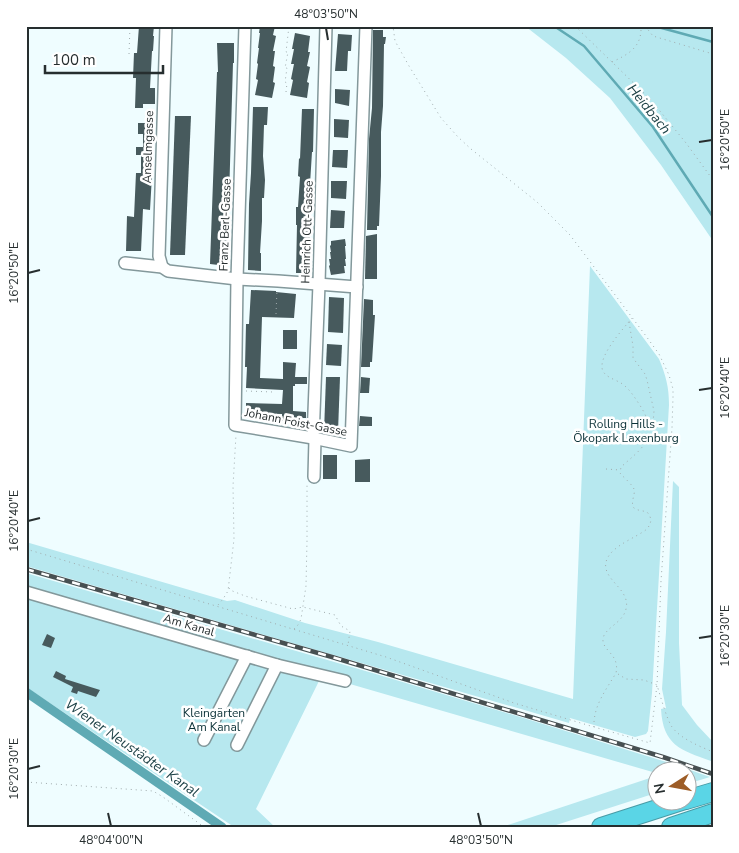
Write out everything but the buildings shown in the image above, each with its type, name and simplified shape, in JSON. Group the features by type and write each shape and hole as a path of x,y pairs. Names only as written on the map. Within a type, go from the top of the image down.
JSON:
{"highway":[{"path":"696,797 713,792"},
{"path":"600,827 654,810"},
{"path":"671,827 713,813"}],"street":[{"name":"Anselmgasse","path":"162,267 159,256 159,239 166,26"},
{"name":"Franz Berl-Gasse","path":"235,419 245,26"},
{"name":"Heinrich Ott-Gasse","path":"311,478 314,439 326,26"},
{"path":"124,263 162,267 168,271 238,279 357,287 366,26"},
{"name":"Johann Foist-Gasse","path":"235,419 314,439 351,446 357,287"},
{"name":"Am Kanal","path":"26,592 278,665 345,681"},
{"path":"204,740 246,656"},
{"path":"237,745 278,665"}],"path":[{"path":"129,54 130,26"},
{"path":"286,92 287,68 285,68 289,26"},
{"path":"26,549 386,657 514,703 650,743 657,685 672,428 672,389 669,375 659,354 570,235 546,210 458,138 441,118 394,40 393,26"},
{"path":"575,26 651,100 713,180"},
{"path":"611,62 632,51 641,35 641,26"},
{"path":"645,26 653,36 713,54"},
{"path":"276,314 278,281"},
{"path":"633,318 615,339 604,356 602,367 606,375 620,382 631,392 646,417 649,434"},
{"path":"629,322 633,358 645,374 654,411 654,424 640,450 620,467 620,473 635,491 632,502 635,509"},
{"path":"236,390 273,392"},
{"path":"217,606 228,590 234,539 235,419 245,416 272,417"},
{"path":"606,470 620,470"},
{"path":"294,629 301,619 306,586 311,478"},
{"path":"594,728 593,720 598,705 616,673 617,664 604,645 603,640 608,630 624,616 627,600 606,570 606,562 611,553 617,548 648,529 651,520 647,512 630,509"},
{"path":"228,587 235,592 266,602 294,609 303,607 335,615 341,626 350,631 348,646"},
{"path":"597,639 603,640"},
{"path":"616,673 626,679 644,680 657,685"},
{"path":"657,685 671,726 684,738 713,752"},
{"path":"26,782 153,791 204,827"}],"green space":[{"path":"525,26 713,26 713,241 661,165 610,98 566,58"},
{"name":"Rolling Hills - Ökopark Laxenburg","path":"590,266 659,359 668,393 669,405 652,693 648,731 646,734 635,737 570,718 569,723 26,566 26,542 227,601 235,600 305,623 378,642 573,699"},
{"path":"673,481 679,487 679,643 682,705 713,742 713,760 711,761 690,753 675,744 665,731 662,721 661,709 666,708 662,689"},
{"name":"Kleingärten Am Kanal","path":"26,573 369,672 660,760 646,760 646,770 350,684 325,672 256,809 275,827 234,827 26,687"},
{"name":"Kleingärten Am Kanal","path":"696,772 710,777 696,781"},
{"path":"646,779 646,796 550,827 502,827"}],"waterway":[{"name":"Heidbach","path":"554,26 584,46 653,127 713,217"},
{"path":"657,26 713,42"},
{"name":"Wiener Neustädter Kanal","path":"26,692 222,827"}],"railway":[{"path":"26,569 332,657 663,757 713,774"}]}
